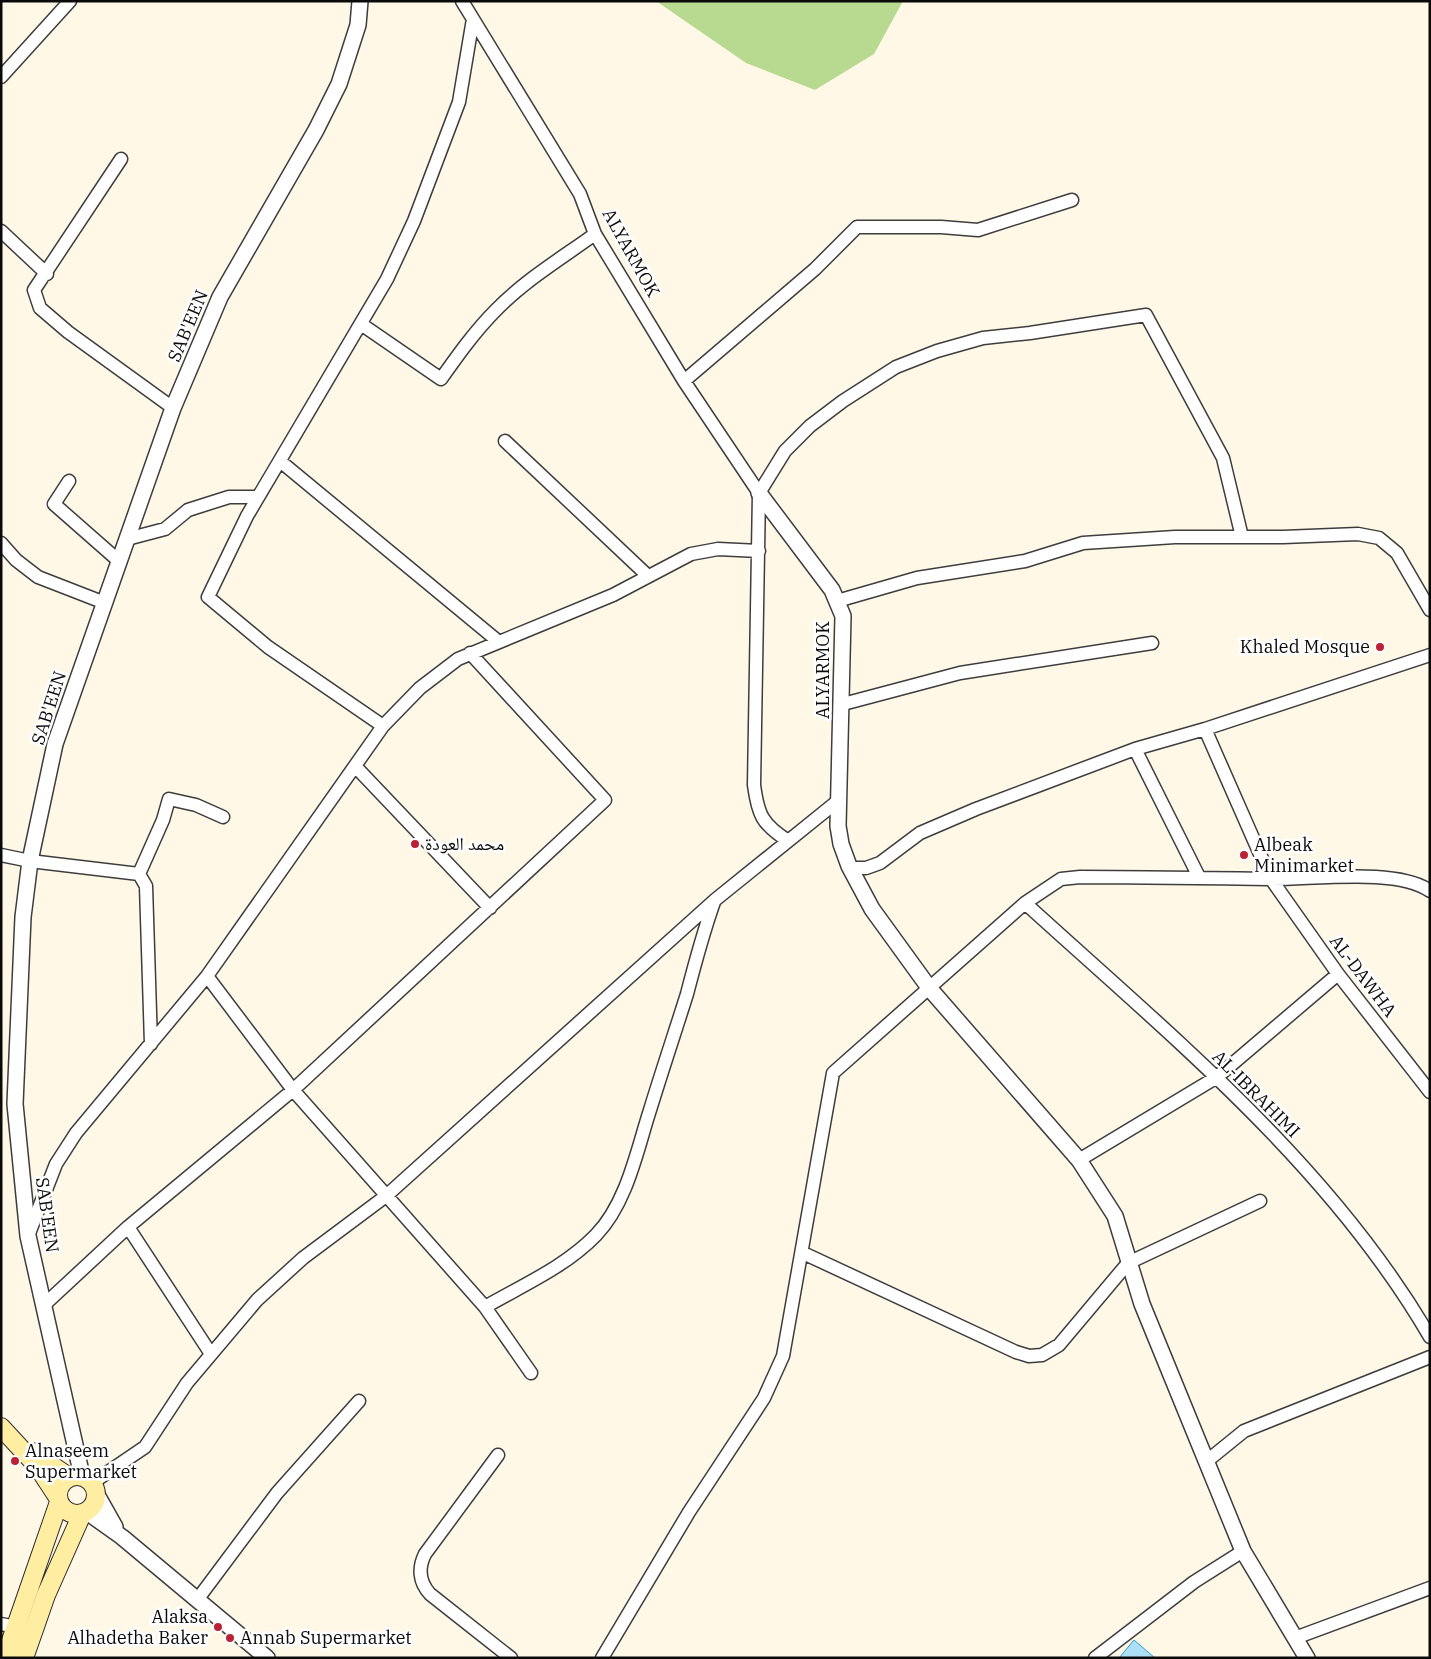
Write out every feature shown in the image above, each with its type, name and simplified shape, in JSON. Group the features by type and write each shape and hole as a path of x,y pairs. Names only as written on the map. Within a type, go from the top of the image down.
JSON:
{"main road":[{"path":"1,1427 18,1442 85,1483 92,1508 84,1513 69,1513 18,1442"},
{"path":"5,1658 9,1625 58,1499 60,1486 85,1483"},
{"path":"24,1658 46,1595 84,1513"}],"street":[{"path":"1,77 70,1"},
{"name":"SAB'EEN","path":"122,1537 85,1483 28,1236 15,1104 23,917 30,861 55,744 173,408 220,297 316,130 339,84 358,25 360,1"},
{"name":"ALYARMOK","path":"462,1 580,194 595,234 684,381 758,493 837,601 843,616 838,826 841,844 850,868 872,909 930,989 1078,1160 1115,1216 1142,1304 1243,1551 1307,1658"},
{"path":"383,726 268,647 208,597 258,497 387,279 414,221 459,102 473,18"},
{"path":"121,159 47,274 34,290 40,308 68,332 173,408"},
{"path":"684,381 815,269 856,227 941,227 978,230 1072,200"},
{"path":"1,231 47,274"},
{"path":"360,324 440,380 472,336 498,308 537,276 595,234"},
{"path":"788,841 763,821 757,808 754,785 759,551 758,493 785,451 810,426 843,401 896,367 937,351 983,338 1030,333 1146,315 1222,458 1242,537"},
{"path":"506,441 648,576"},
{"path":"280,461 499,642"},
{"path":"69,481 54,504 120,562"},
{"path":"127,539 166,529 188,510 229,497 258,497"},
{"path":"837,601 917,578 1025,561 1083,543 1175,537 1358,534 1379,538 1397,553 1430,610"},
{"path":"1,544 16,560 38,576 105,603"},
{"path":"28,1236 56,1164 76,1133 207,976 383,726 420,688 458,659 470,653 613,595 691,554 705,550 759,551"},
{"path":"842,704 960,673 1152,643"},
{"path":"44,1305 128,1227 293,1090 605,800 470,653"},
{"path":"850,868 866,868 880,863 920,833 976,809 1135,749 1205,729 1430,655"},
{"name":"AL-DAWHA","path":"1205,729 1271,880 1338,974 1430,1092"},
{"path":"1135,749 1199,877"},
{"path":"355,766 490,908"},
{"path":"151,1044 146,886 140,874 163,820 169,799 196,805 223,817"},
{"path":"85,1483 145,1448 188,1383 211,1354 257,1300 303,1258 386,1196 715,900 839,800"},
{"path":"1,855 30,861 140,874"},
{"path":"602,1658 689,1512 764,1398 783,1356 803,1253 819,1145 833,1073 1025,903 1061,879 1080,876 1271,880 1360,877 1406,880 1422,885 1430,891"},
{"path":"485,1307 574,1254 598,1234 617,1205 631,1171 687,993 699,945 715,900"},
{"name":"AL-IBRAHIMI","path":"1025,903 1217,1077 1316,1180 1409,1302 1430,1337"},
{"path":"1078,1160 1217,1077 1338,974"},
{"path":"207,976 293,1090 485,1307 531,1373"},
{"path":"803,1253 1007,1348 1029,1356 1042,1355 1059,1344 1128,1263 1260,1202"},
{"path":"128,1227 211,1354"},
{"path":"1207,1461 1244,1431 1430,1357"},
{"path":"198,1600 277,1493 359,1400"},
{"path":"498,1455 425,1554 421,1564 420,1575 424,1586 430,1594 511,1658"},
{"path":"84,1513 122,1537 267,1658"},
{"path":"1095,1658 1194,1582 1243,1551"},
{"path":"1294,1638 1430,1588"}],"green space":[{"path":"656,1 903,1 874,54 815,90 746,63"}],"water":[{"path":"1134,1640 1155,1658 1119,1658"}],"place":[{"name":"Khaled Mosque","path":"1380,647"},
{"name":"محمد العودة","path":"415,844"},
{"name":"Albeak Minimarket","path":"1244,855"},
{"name":"Alnaseem Supermarket","path":"15,1461"},
{"name":"Alaksa Alhadetha Baker","path":"218,1627"},
{"name":"Annab Supermarket","path":"230,1638"}]}
